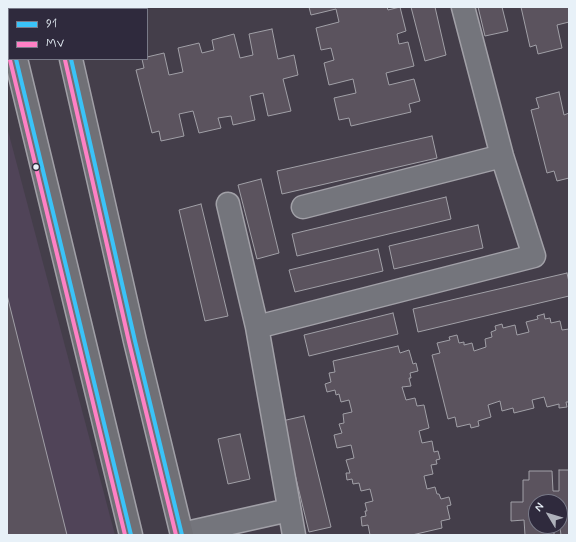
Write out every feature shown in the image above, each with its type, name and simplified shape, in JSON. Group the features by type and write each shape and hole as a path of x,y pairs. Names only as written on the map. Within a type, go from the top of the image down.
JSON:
{"main road":[{"path":"16,60 131,535"},
{"path":"71,60 135,341 182,535"}],"street":[{"path":"257,327 534,256 502,156 463,7"},
{"path":"303,208 502,156"},
{"path":"228,204 257,327 294,535"},
{"path":"182,535 289,510"}],"shaded area":[{"path":"7,127 115,535 7,535"}],"building":[{"path":"309,7 387,7 388,10 400,7 406,31 397,34 399,44 408,42 414,66 386,73 389,85 414,79 420,101 409,104 411,112 351,126 349,118 339,120 334,98 356,93 353,79 329,85 324,63 334,60 331,48 321,50 316,28 339,22 336,9 311,15"},
{"path":"411,7 435,7 446,55 425,61"},
{"path":"478,7 502,7 508,31 485,36"},
{"path":"521,7 569,7 569,22 557,25 562,48 538,54 536,45 530,47"},
{"path":"272,29 278,59 294,55 298,75 283,79 291,111 268,116 263,93 250,96 255,120 233,125 231,116 218,118 221,128 199,133 193,111 179,114 184,136 161,141 159,131 152,133 136,70 144,68 142,60 148,60 148,57 164,53 169,75 183,72 178,48 199,43 202,53 214,50 212,40 234,34 240,58 253,55 249,34"},
{"path":"559,92 564,115 569,113 569,178 557,181 554,171 547,173 531,110 539,108 536,98"},
{"path":"432,136 437,158 282,194 277,171"},
{"path":"261,179 279,253 257,259 238,185"},
{"path":"446,197 451,219 297,256 292,234"},
{"path":"201,204 228,316 205,321 179,210"},
{"path":"478,225 483,248 394,269 389,246"},
{"path":"378,249 383,271 295,292 289,270"},
{"path":"567,273 569,282 569,296 418,332 413,309"},
{"path":"7,295 67,535 7,535"},
{"path":"393,313 398,334 309,356 304,335"},
{"path":"544,314 545,319 550,318 551,323 560,321 562,330 569,329 569,402 566,402 567,407 559,408 559,404 547,407 544,397 532,400 534,408 514,413 513,408 502,411 500,401 488,405 491,417 478,421 479,426 471,428 470,424 457,427 455,417 448,419 432,355 440,353 437,343 450,340 449,337 457,335 459,343 464,342 464,345 472,343 474,351 486,347 485,339 492,337 491,332 496,330 495,326 502,324 503,328 515,325 517,335 529,332 526,322 538,319 537,316"},
{"path":"398,346 400,353 409,350 413,364 416,363 418,371 410,373 411,378 409,378 411,386 402,387 406,400 415,398 417,406 424,405 429,428 419,431 422,443 432,441 434,452 438,451 440,459 436,460 437,464 431,465 433,474 424,476 427,489 435,487 437,494 439,494 441,499 449,497 451,505 447,506 450,519 441,521 442,528 412,535 370,535 368,525 362,526 361,517 366,516 365,511 367,511 365,503 373,501 370,489 361,491 359,483 353,484 352,479 347,480 346,473 350,473 346,460 354,458 351,445 337,448 334,435 342,433 339,424 344,423 343,414 352,412 349,400 341,402 339,394 336,395 335,390 327,392 325,384 331,382 329,373 335,372 333,361"},
{"path":"304,416 331,527 309,532 282,421"},
{"path":"240,434 250,479 228,484 218,439"},
{"path":"559,470 569,470 569,535 561,534 568,534 568,494 528,494 528,534 554,535 525,535 524,520 511,521 511,502 523,502 523,480 529,480 529,471 552,471 553,491 559,491"}],"transit line":[{"name":"MV","path":"10,60 125,535"},
{"name":"91","path":"16,60 131,535"},
{"name":"MV","path":"65,60 129,342 176,535"},
{"name":"91","path":"71,60 135,341 182,535"}]}
